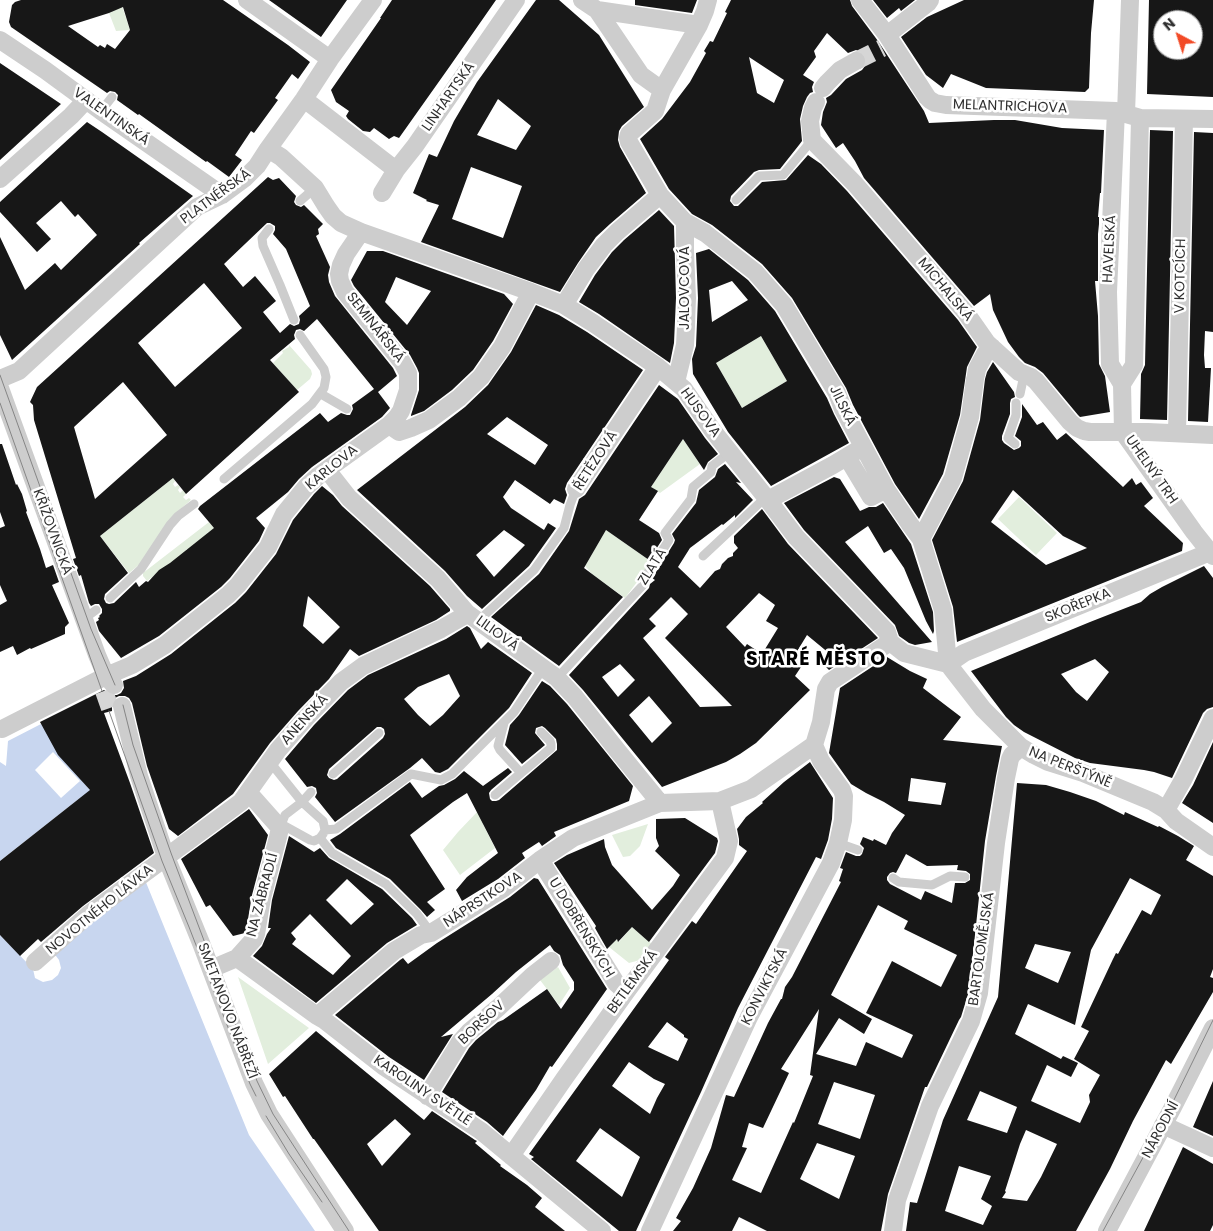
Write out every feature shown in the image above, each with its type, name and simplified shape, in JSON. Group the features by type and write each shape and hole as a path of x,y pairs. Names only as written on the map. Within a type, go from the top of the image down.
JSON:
{"street":[{"path":"247,0 330,59"},
{"name":"PLATNÉŘSKÁ","path":"0,379 19,371 197,207 222,195 245,178 257,166 372,0"},
{"name":"LINHARTSKÁ","path":"382,194 396,170 415,146 516,0"},
{"path":"582,0 598,10 699,25"},
{"path":"564,306 586,268 604,245 660,195 628,138 632,131 655,111 662,90 699,25 708,0"},
{"name":"MELANTRICHOVA","path":"860,0 887,42 927,97 935,103 946,105 1095,110 1184,119 1213,119"},
{"name":"HAVELSKÁ","path":"1122,384 1134,365 1127,114 1130,0"},
{"path":"887,42 932,1"},
{"path":"598,10 641,75 662,90"},
{"name":"VALENTINSKÁ","path":"0,40 46,70 86,100 106,104 222,195"},
{"path":"812,140 810,121 819,95 827,83 840,70 856,61"},
{"path":"304,99 396,170"},
{"path":"0,179 71,116 86,100"},
{"name":"HAVELSKÁ","path":"1124,432 1122,384 1110,364 1108,292 1127,114"},
{"name":"V KOTCÍCH","path":"1177,433 1184,119"},
{"name":"MICHALSKÁ","path":"812,140 849,177 966,313 987,343 1019,372 1036,381 1070,422 1084,431 1124,432"},
{"name":"HUSOVA","path":"268,150 281,157 315,188 333,216 340,223 360,232 531,292 564,306 593,323 658,367 684,389 713,431 796,538 887,632 890,642 904,653 948,664"},
{"name":"JILSKÁ","path":"660,195 685,222 705,233 755,272 784,305 837,393 843,409 886,488 921,538 943,610 948,664"},
{"name":"JALOVCOVÁ","path":"676,382 685,345 687,298 685,222"},
{"name":"SEMINÁŘSKÁ","path":"360,232 341,265 340,281 345,292 402,362 408,373 408,390 404,401 397,417 389,425"},
{"path":"389,425 399,432 411,428 429,420 459,398 481,377 502,347 531,292"},
{"path":"921,538 953,478 970,417 977,369 985,354 992,347"},
{"name":"ŘETĚZOVÁ","path":"576,489 658,367"},
{"name":"KŘIŽOVNICKÁ","path":"0,388 90,614 108,684"},
{"name":"KARLOVA","path":"2,729 24,718 108,684 132,665 165,645 238,585 268,546 288,508 306,487 366,436 389,425"},
{"name":"UHELNÝ TRH","path":"1124,432 1213,435"},
{"name":"UHELNÝ TRH","path":"1124,432 1194,532 1212,552"},
{"path":"767,499 797,485 863,447"},
{"path":"847,457 871,497 886,488"},
{"name":"LILIOVÁ","path":"327,470 349,498 438,579 473,617 550,672 575,696 660,803"},
{"name":"SKOŘEPKA","path":"948,664 964,653 1212,552"},
{"name":"ANENSKÁ","path":"166,857 241,802 278,750 312,711 356,671 441,629 473,617"},
{"path":"660,803 720,801 751,790 814,745 821,722 826,690 830,682 890,642"},
{"name":"NA PERŠTÝNĚ","path":"948,664 983,709 1021,747 1048,762 1083,773 1153,802 1213,847"},
{"name":"SMETANOVO NÁBŘEŽÍ","path":"116,708 166,857 254,1083 269,1114 345,1231"},
{"path":"1166,810 1213,718"},
{"name":"KONVIKTSKÁ","path":"650,1231 749,1017 831,863 838,843 843,820 844,796 842,790 820,761 814,745"},
{"name":"BARTOLOMĚJSKÁ","path":"893,1231 897,1200 930,1106 971,1021 979,993 996,843 1006,778 1010,759 1021,747"},
{"path":"248,792 280,826"},
{"name":"BETLÉMSKÁ","path":"511,1156 564,1078 725,858 728,841 720,801"},
{"name":"NÁPRSTKOVA","path":"317,1016 394,951 421,935 431,933 504,888 540,860 573,838 660,803"},
{"name":"NA ZÁBRADLÍ","path":"211,969 237,958 251,943 256,934 262,898 280,826"},
{"name":"NOVOTNÉHO LÁVKA","path":"35,962 89,914 166,857"},
{"name":"U DOBŘENSKÝCH","path":"540,860 616,984 626,992"},
{"name":"KAROLINY SVĚTLÉ","path":"237,958 324,1020 383,1066 481,1131 602,1231"},
{"name":"BORŠOV","path":"427,1096 468,1032 551,961"},
{"name":"NÁRODNÍ","path":"1107,1231 1213,1028"},
{"path":"1163,1125 1213,1148"}],"lane":[{"path":"736,200 759,176 783,175 812,140"},
{"path":"300,201 315,188"},
{"path":"269,229 262,238 262,246 294,320"},
{"path":"224,479 312,404 321,394 326,380 324,369 300,334"},
{"path":"1020,394 1024,375"},
{"path":"321,394 346,409"},
{"path":"1015,444 1008,438 1016,416 1016,403"},
{"name":"ZLATÁ","path":"326,830 336,829 411,774 441,780 457,770 550,672 644,584 647,574 670,540 665,533 691,499 693,487 711,472 712,466 730,452"},
{"name":"ŘETĚZOVÁ","path":"473,617 534,570 564,528 576,489"},
{"path":"703,556 767,499"},
{"path":"110,598 141,569 178,516 194,504"},
{"path":"504,722 498,746 521,773"},
{"path":"495,795 551,748 550,741 541,732"},
{"path":"334,774 379,733"},
{"path":"270,762 302,802 323,821 326,830 320,838 314,841 280,826 286,815 302,802 311,792"},
{"path":"320,838 336,856 386,884 417,914 431,933"},
{"path":"838,843 858,850"},
{"path":"893,878 899,882 932,885 950,876 966,877"}],"green space":[{"path":"120,0 130,30 116,31 109,13 112,12 112,9"},
{"path":"761,336 787,381 742,408 716,363"},
{"path":"289,345 311,370 312,374 310,379 297,390 273,363"},
{"path":"683,439 700,464 660,493 651,487"},
{"path":"173,478 175,487 178,485 180,493 183,490 186,494 183,497 186,500 189,498 191,500 176,513 140,564 129,573 100,536"},
{"path":"1019,497 1057,533 1036,555 998,519"},
{"path":"209,522 215,529 194,543 188,550 186,549 186,552 179,555 178,558 169,565 166,565 147,581 143,573"},
{"path":"606,530 652,562 625,598 592,574 585,566"},
{"path":"477,812 495,848 460,875 443,850"},
{"path":"648,824 640,846 630,856 623,857 612,835"},
{"path":"632,927 652,944 640,960 629,963 609,947 617,939 619,942"},
{"path":"558,967 570,988 559,1005 540,980"},
{"path":"238,977 309,1028 268,1064"}],"water":[{"path":"41,724 83,782 107,809 80,798 0,861 0,762 6,766 8,741"},
{"path":"145,880 249,1135 315,1231 0,1231 0,935 33,969 35,978 43,982 52,980 58,975 61,968 59,960 56,956 52,955"}],"pier":[{"path":"53,752 80,781 61,798 35,770"}],"building":[{"path":"21,0 223,0 310,62 298,79 292,74 275,98 278,100 254,133 251,131 235,155 242,160 229,177 117,100 118,95 115,92 110,91 107,93 11,27 9,22 12,5","holes":["123,7 130,30 115,49 107,44 105,48 100,45 98,47 68,26"]},
{"path":"269,0 347,0 321,37"},
{"path":"392,0 496,0 399,138 394,136 389,139 374,128 370,132 363,131 348,119 346,116 349,111 336,102 331,90"},
{"path":"536,0 559,0 599,35 644,107 622,126 619,131 618,140 620,147 646,193 596,237 560,292 421,242 439,205 426,201 413,193 429,154 437,157 454,121 477,82","holes":["498,99 531,126 516,150 477,135","471,167 522,186 503,238 452,219"]},
{"path":"635,0 697,0 692,13 635,5"},
{"path":"731,0 850,0 852,6 878,41 924,111 929,123 1015,120 1062,128 1104,130 1098,217 1098,281 1095,281 1099,364 1105,376 1110,412 1080,417 1043,373 1025,363 1008,342 993,310 990,294 974,306 864,178 843,143 836,148 821,125 827,102 826,98 846,79 862,70 867,61 865,55 861,52 856,50 848,53 827,33 814,51 816,57 803,75 814,82 813,92 807,97 800,119 802,141 780,169 754,172 731,196 730,201 734,206 738,206 762,182 786,180 808,155 821,164 847,191 958,320 977,347 967,367 960,415 943,474 919,519 895,484 846,388 792,298 762,264 712,225 692,214 669,189 640,139 662,119 690,82 706,53 704,51 710,41 713,42 727,13 725,12","holes":["749,57 784,80 774,103 757,93"]},
{"path":"873,0 915,0 901,11 899,8 887,18"},
{"path":"964,0 1094,0 1089,88 1085,92 986,88 951,74 943,88 926,75 901,37 927,17"},
{"path":"1149,0 1213,0 1213,97 1147,94"},
{"path":"0,63 61,104 0,160"},
{"path":"87,122 193,196 12,360 0,335 0,237 25,290 55,263 61,270 97,235 78,214 75,217 61,201 36,223 51,239 37,252 0,212 0,202"},
{"path":"1150,130 1173,131 1167,420 1140,419 1141,374 1145,365"},
{"path":"1194,132 1213,133 1213,332 1205,331 1204,355 1205,368 1211,368 1208,422 1188,421"},
{"path":"268,177 273,180 279,178 296,196 294,202 296,205 301,207 304,205 323,224 318,229 319,234 316,236 330,267 329,282 335,296 393,368 397,376 378,392 390,408 382,417 312,467 288,492 256,518 265,528 259,541 230,578 159,636 121,658 99,631 96,622 99,620 102,609 99,604 91,606 89,603 81,575 79,576 73,559 76,558 34,420 33,405 30,402 37,387","holes":["267,223 275,226 273,234 286,249 310,306 299,316 299,324 294,326 290,324 280,333 263,312 276,301 255,276 243,287 224,264","204,283 242,328 175,387 138,343","317,319 374,389 352,405 353,409 350,415 341,413 328,422 320,413 200,506 198,509 214,528 159,570 148,582 146,581 139,587 136,582 114,603 106,603 104,599 105,594 128,573 100,536 173,478 186,494 299,392 270,360 295,339 296,330 304,331","123,382 167,435 95,499 74,427"]},
{"path":"659,210 674,226 676,298 674,343 670,363 579,302 595,275 612,252"},
{"path":"709,249 748,280 775,311 827,398 849,443 771,486 728,432 693,374 692,359 696,346 698,298 696,253","holes":["732,281 748,300 712,322 709,290","761,336 787,381 742,408 716,363"]},
{"path":"367,251 383,251 504,294 513,304 493,341 473,370 452,390 424,411 411,416 419,390 419,373 417,368 410,355 351,280","holes":["396,277 431,291 407,325 385,302"]},
{"path":"536,305 559,315 587,332 643,370 567,483 565,489 567,495 564,504 554,499 550,504 515,480 503,497 511,508 544,530 548,523 556,528 529,566 482,609 467,596 445,571 357,490 465,407 488,385 511,352","holes":["507,417 548,445 535,465 487,434","504,530 525,545 494,577 476,555"]},
{"path":"993,362 1014,392 1015,397 1011,399 1010,414 1002,436 1004,443 1014,450 1021,446 1021,441 1015,436 1022,417 1022,404 1037,425 1043,422 1057,440 1066,433 1123,487 1132,478 1136,485 1141,482 1153,498 1144,506 1183,543 1182,551 957,642 953,607 932,540 963,481 980,420 987,372","holes":["1013,490 1063,536 1087,548 1046,565 991,522"]},
{"path":"659,385 678,399 718,454 708,462 704,470 683,439 651,487 658,491 639,520 659,533 662,540 649,560 606,530 584,568 623,597 559,666 491,617 539,574 569,531 579,499 585,495"},
{"path":"0,444 2,444 16,485 22,494 26,512 46,568 53,565 59,582 52,585 69,623 65,627 65,634 17,655 13,646 0,652 0,605 7,601 0,585 0,528 5,526 0,512"},
{"path":"725,464 741,483 736,482 753,500 735,518 735,515 690,548 678,567 700,588 715,571 720,569 728,558 733,556 733,553 738,548 734,543 734,536 762,509 788,544 878,638 829,670 821,662 830,654 807,635 793,658 803,664 795,676 810,690 756,743 740,754 726,762 662,787 569,675 655,580 652,578 674,543 675,540 672,534 696,503 699,490 715,477 718,469","holes":["759,593 775,605 766,621 778,628 762,654 747,644 745,647 726,627","671,597 688,614 665,638 732,706 700,707 643,638 656,626 649,619","620,664 635,680 618,697 602,677","649,696 672,723 652,743 629,715"]},
{"path":"834,477 840,479 860,511 883,503 911,544 933,612 933,634 904,568 891,549 884,553 868,526 845,542 932,642 915,645 899,636 895,625 804,530 784,503"},
{"path":"322,486 333,495 342,506 430,586 450,611 436,620 359,656 350,649 329,679 270,743 233,794 178,836 169,829 147,766 132,703 125,696 115,698 112,703 112,711 104,713 154,853 83,906 41,942 38,939 20,956 0,935 0,861 90,790 58,755 40,722 104,690 111,695 121,693 124,688 123,681 136,676 171,654 235,603 276,554 293,520","holes":["308,596 340,627 323,644 303,626"]},
{"path":"1204,566 1213,578 1213,707 1203,713 1172,778 1144,770 1090,763 1075,758 1024,732 1006,717 971,671 1141,602 1162,587","holes":["1095,659 1109,672 1087,701 1076,692 1061,674"]},
{"path":"467,626 470,628 481,649 488,642 532,673 509,708 448,769 440,773 435,772 422,758 335,822 315,797 317,793 316,788 312,786 307,787 285,759 314,725 348,690 368,675 446,639","holes":["449,674 460,696 430,726 404,699 418,687","377,727 384,729 385,734 383,738 337,779 329,778 327,775 329,769"]},
{"path":"887,657 927,679 923,688 961,717 943,740 1002,746 985,841 969,991 961,1017 927,1087 925,1087 888,1194 881,1231 767,1231 739,1217 732,1231 673,1231 681,1221 676,1218 693,1188 711,1148 726,1095 734,1097 768,1023 782,999 785,987 841,882 839,881 843,869 840,868 846,852 860,856 864,848 860,844 863,837 873,841 874,839 886,845 905,815 851,784 829,753 840,688","holes":["911,778 946,783 941,805 908,801","906,854 927,866 958,865 957,870 966,871 970,874 970,880 965,883 955,883 952,903 925,891 921,900 890,884 887,877 893,872 896,873","878,905 908,921 904,929 957,955 941,987 892,961 866,1013 913,1035 902,1058 866,1042 856,1066 816,1054 839,1018 864,1034 872,1019 831,995","819,1009 810,1075 813,1076 794,1123 761,1193 732,1180 747,1148 742,1147 749,1123 763,1128 789,1073 781,1069","834,1082 875,1095 860,1139 818,1124","817,1143 855,1156 839,1199 800,1179"]},
{"path":"542,681 550,686 567,704 633,786 629,801 554,832 556,836 542,846 539,842 522,853 525,858 498,879 462,901 456,890 467,877 498,853 467,793 410,835 445,889 427,902 435,910 427,917 390,879 336,848 330,840 410,782 422,798 439,786 455,779 464,771 483,786 508,768 512,772 489,793 492,801 499,800 557,750 556,739 542,726 536,728 535,733 545,745 522,764 505,745 510,725"},
{"path":"1213,742 1213,823 1182,803 1193,785"},
{"path":"810,762 833,798 828,840 821,859 816,857 738,1008 636,1231 619,1231 531,1159 534,1157 529,1154 669,960 665,957 692,921 696,924 747,851 739,845 737,829 746,817 784,782","holes":["667,1022 688,1039 678,1061 648,1047","629,1062 665,1084 650,1114 612,1086","600,1128 640,1157 622,1197 576,1161"]},
{"path":"1017,783 1046,785 1096,801 1124,815 1125,812 1159,826 1194,846 1186,860 1213,876 1213,969 1210,977 1213,978 1213,992 1171,1064 1166,1060 1076,1231 906,1231 910,1202 917,1203 943,1120 998,997","holes":["1130,878 1161,895 1151,915 1142,910 1118,954 1116,953 1081,1027 1089,1031 1074,1059 1100,1075 1089,1095 1090,1102 1080,1123 1031,1101 1047,1065 1071,1077 1078,1063 1063,1056 1061,1059 1015,1034 1028,1004 1075,1025 1091,950","1035,944 1071,952 1058,983 1025,968","980,1091 1017,1107 1007,1133 967,1120","1026,1130 1057,1144 1027,1201 1002,1198","959,1166 991,1176 981,1199 992,1206 983,1225 945,1211"]},
{"path":"249,809 268,835 252,895 246,931 245,933 233,936 210,905 206,907 181,859"},
{"path":"685,818 717,838 715,853 649,942 632,927 618,942 617,939 607,949 595,928 596,926 554,863 567,855 604,839 612,865 652,910 680,875 655,851 659,846 656,838 656,819"},
{"path":"289,836 314,852 320,848 329,858 382,889 417,925 387,943 316,1003 253,956 262,946 271,928 268,928 272,900","holes":["347,879 374,904 351,925 326,900","310,914 351,956 333,975 292,944 296,939 291,933"]},
{"path":"534,878 538,879 607,989 552,1067 550,1066 536,1090 503,1136 487,1122 442,1092 469,1048 498,1022 547,989 561,1009 574,990 574,982 563,965 560,955 550,945 441,1037 453,1034 424,1080 389,1057 335,1015 400,960 403,958 408,964 437,943 510,897"},
{"path":"316,1031 424,1120 432,1111 477,1141 475,1143 500,1166 542,1198 535,1207 565,1231 379,1231 313,1139 285,1096 283,1097 269,1074","holes":["395,1119 411,1134 382,1166 367,1144"]},
{"path":"1213,1081 1213,1136 1193,1127"},
{"path":"1183,1147 1213,1164 1213,1225 1210,1231 1144,1231"}],"tunnel":[{"path":"856,61 882,48"},
{"path":"104,691 111,711"}],"tram line":[{"path":"0,375 91,629 115,685"},
{"path":"0,403 102,691"},
{"path":"123,705 133,745 171,853 257,1081 273,1114 349,1231"},
{"path":"109,711 162,861 256,1096"},
{"path":"1103,1231 1171,1106 1213,1020"},
{"path":"266,1116 322,1202"}],"district":[{"name":"STARÉ MĚSTO","path":"816,660"}]}
